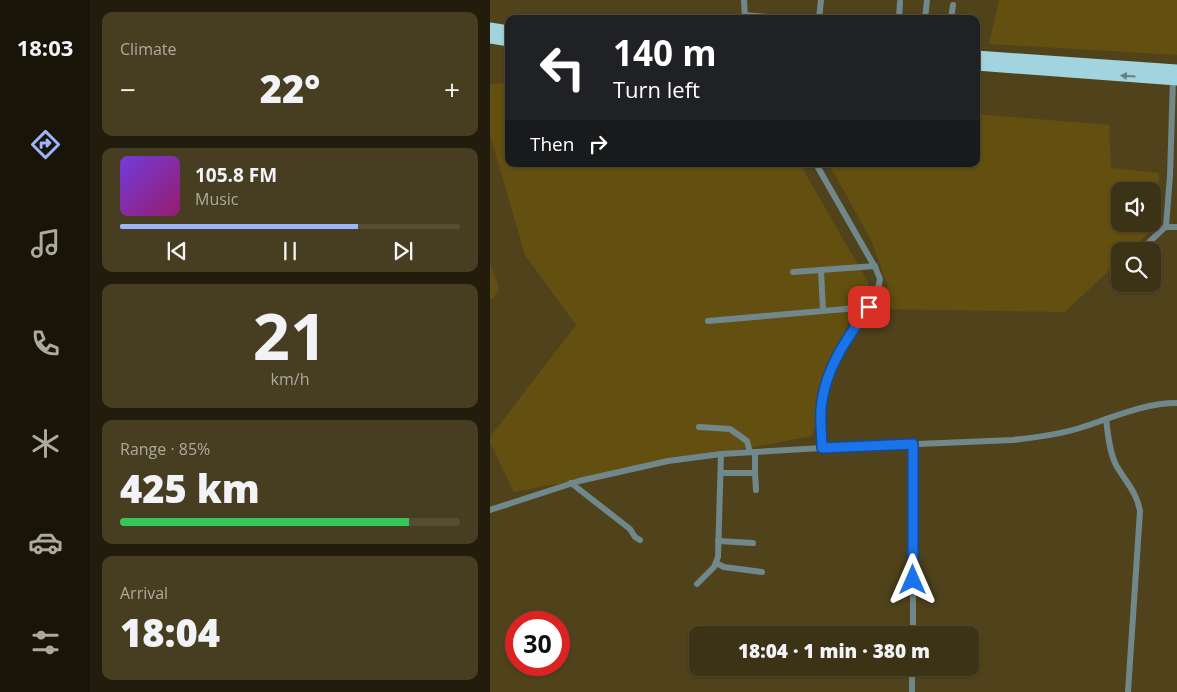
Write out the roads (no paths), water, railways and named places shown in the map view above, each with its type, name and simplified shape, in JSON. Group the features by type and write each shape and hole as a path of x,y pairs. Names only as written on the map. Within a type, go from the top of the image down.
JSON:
{"highway":[{"path":"490,28 505,30"},
{"path":"490,38 505,40"},
{"path":"980,56 1176,76"},
{"path":"980,65 1176,76"}],"street":[{"path":"744,0 745,15"},
{"path":"819,15 821,0"},
{"path":"925,15 927,0"},
{"path":"899,15 900,2"},
{"path":"952,15 953,5"},
{"path":"1149,242 1165,227 1168,214 1176,76"},
{"path":"818,167 875,266 880,279 878,289 869,307 832,364 825,383 821,403 822,448"},
{"path":"1165,227 1177,227"},
{"path":"793,272 875,266"},
{"path":"821,270 823,311"},
{"path":"708,321 869,307"},
{"path":"491,507 572,483 668,461 753,452 1014,440 1086,426 1106,418 1154,405 1177,403"},
{"path":"1106,418 1110,449 1115,464 1134,491 1140,511 1128,692"},
{"path":"699,427 730,428 747,441 753,452 756,490"},
{"path":"913,444 913,626"},
{"path":"697,584 716,563 721,454"},
{"path":"721,473 755,473"},
{"path":"572,483 630,530 635,538 640,540"},
{"path":"718,541 753,543"},
{"path":"716,563 724,567 762,572"},
{"path":"912,676 912,692"}]}
